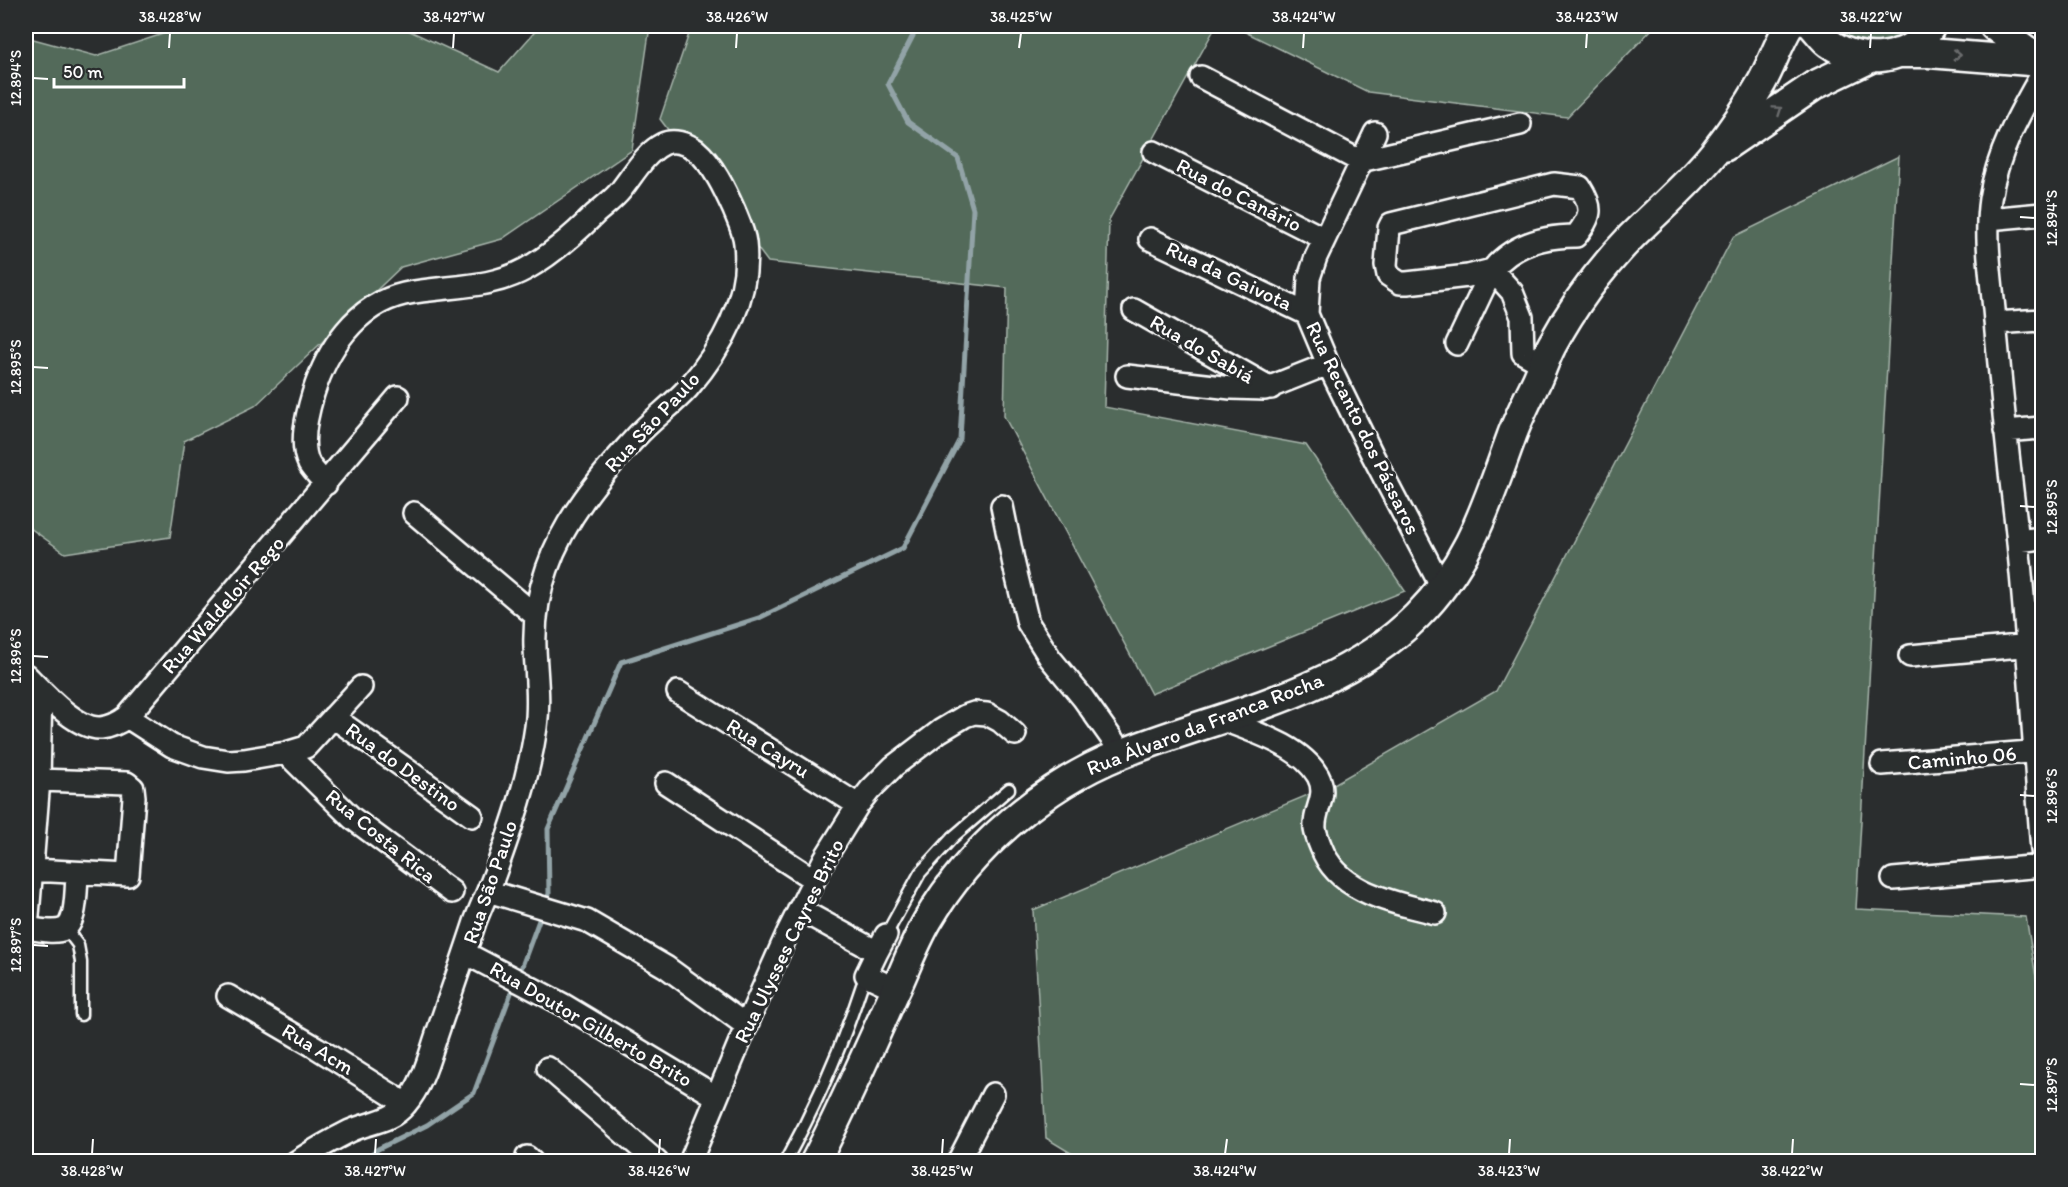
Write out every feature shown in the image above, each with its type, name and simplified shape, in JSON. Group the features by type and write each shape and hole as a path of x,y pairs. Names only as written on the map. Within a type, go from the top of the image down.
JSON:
{"main road":[{"name":"Rua Álvaro da Franca Rocha","path":"1713,155 1762,82 1789,26"},
{"path":"1813,26 1827,42 1848,54 1885,56 1929,53 2041,65"},
{"name":"Rua Álvaro da Franca Rocha","path":"815,1161 847,1100 928,920 957,878 1000,830 1083,771 1122,753 1299,691 1354,663 1392,639 1442,588 1462,560 1491,496 1512,434 1552,345 1598,274 1628,240 1713,155 1815,85 1915,44 1931,26"},
{"path":"1994,26 2041,65"}],"street":[{"path":"2041,65 2002,152 1992,191 1988,219 1988,254 2005,431 2018,541 2034,645 2043,850"},
{"path":"1201,77 1360,161 1521,124"},
{"name":"Rua Recanto dos Pássaros","path":"1375,133 1323,238 1309,278 1308,314 1328,364 1372,454 1442,588"},
{"name":"Rua São Paulo","path":"296,1161 364,1125 388,1119 406,1104 427,1064 516,810 531,755 537,725 538,701 536,616 547,569 570,522 602,475 640,432 686,390 732,324 741,290 745,240 728,196 715,173 697,150 684,143 669,141 657,147 629,178 620,192 579,230 524,270 500,280 474,286 401,294 370,308 357,318 330,352 320,372 305,430 308,462 326,484"},
{"name":"Rua do Canário","path":"1154,152 1323,238"},
{"path":"1457,344 1492,270 1507,255 1525,245 1550,238 1576,236 1589,219 1588,199 1580,187 1554,184 1391,224 1389,228 1386,265 1388,275 1400,283 1468,276 1492,270"},
{"path":"1988,219 2043,214"},
{"name":"Rua da Gaivota","path":"1149,239 1308,314"},
{"path":"1492,270 1512,292 1522,317 1524,353 1544,365"},
{"name":"Rua do Sabiá","path":"1134,310 1271,388"},
{"path":"1996,323 2043,320"},
{"path":"1127,376 1254,390 1271,388 1328,364"},
{"name":"Rua Waldeloir Rego","path":"26,675 41,691 87,726 100,728 118,723 127,717 398,397"},
{"path":"2005,431 2043,428"},
{"path":"1002,506 1028,622 1050,658 1083,698 1122,753"},
{"path":"414,513 536,616"},
{"path":"2018,541 2043,538"},
{"path":"1910,656 2034,645"},
{"path":"127,717 172,746 203,757 228,761 244,760 306,747 361,687"},
{"path":"41,691 39,780 26,928 56,931 65,928 70,923 73,915 77,874"},
{"name":"Rua Cayru","path":"678,692 858,805"},
{"name":"Rua Ulysses Cayres Brito","path":"690,1161 813,879 858,805 894,766 934,735 964,716 974,713 987,714 1000,721 1015,734"},
{"name":"Rua do Destino","path":"333,717 472,816"},
{"path":"1221,719 1278,742 1305,761 1318,776 1323,789 1315,830 1324,856 1337,873 1372,894 1435,913"},
{"name":"Caminho 06","path":"1882,764 2038,751"},
{"name":"Rua Costa Rica","path":"286,753 352,818 452,892"},
{"path":"32,870 128,875 134,792 131,785 39,780"},
{"path":"666,783 813,879"},
{"path":"1893,879 2043,866"},
{"path":"488,891 587,921 666,967 747,1026"},
{"path":"799,909 881,943 864,980 896,989"},
{"name":"Rua Doutor Gilberto Brito","path":"465,953 562,1004 717,1097"},
{"name":"Rua Acm","path":"228,996 406,1104"},
{"path":"548,1068 657,1161"},
{"path":"958,1161 993,1094"}],"lane":[{"path":"881,943 920,873 953,837 1009,789"},
{"path":"65,928 78,945 81,962 81,1015"},
{"path":"785,1161 807,1123 854,1010 864,980"}],"green space":[{"path":"187,26 399,26 499,72 540,26 650,26 632,150 502,239 401,267 255,406 184,441 170,537 65,553 26,525 26,37 96,56"},
{"path":"703,26 1216,26 1109,220 1104,407 1306,445 1405,591 1151,694 1004,416 1007,288 768,262 660,119 691,28"},
{"path":"1233,26 1655,26 1567,117 1368,92"},
{"path":"1827,26 1912,26 1898,38 1880,44 1860,44 1842,38"},
{"path":"1899,156 1856,909 2026,917 2042,1013 2042,1161 1084,1161 1046,1138 1033,910 1334,784 1496,691 1733,237"}],"waterway":[{"path":"545,904 549,894 548,829 621,662 759,618 903,548 960,439 973,209 958,158 908,122 888,84 918,26"},
{"path":"518,977 542,912"},
{"path":"361,1162 378,1149 427,1125 474,1093 514,985"}]}
